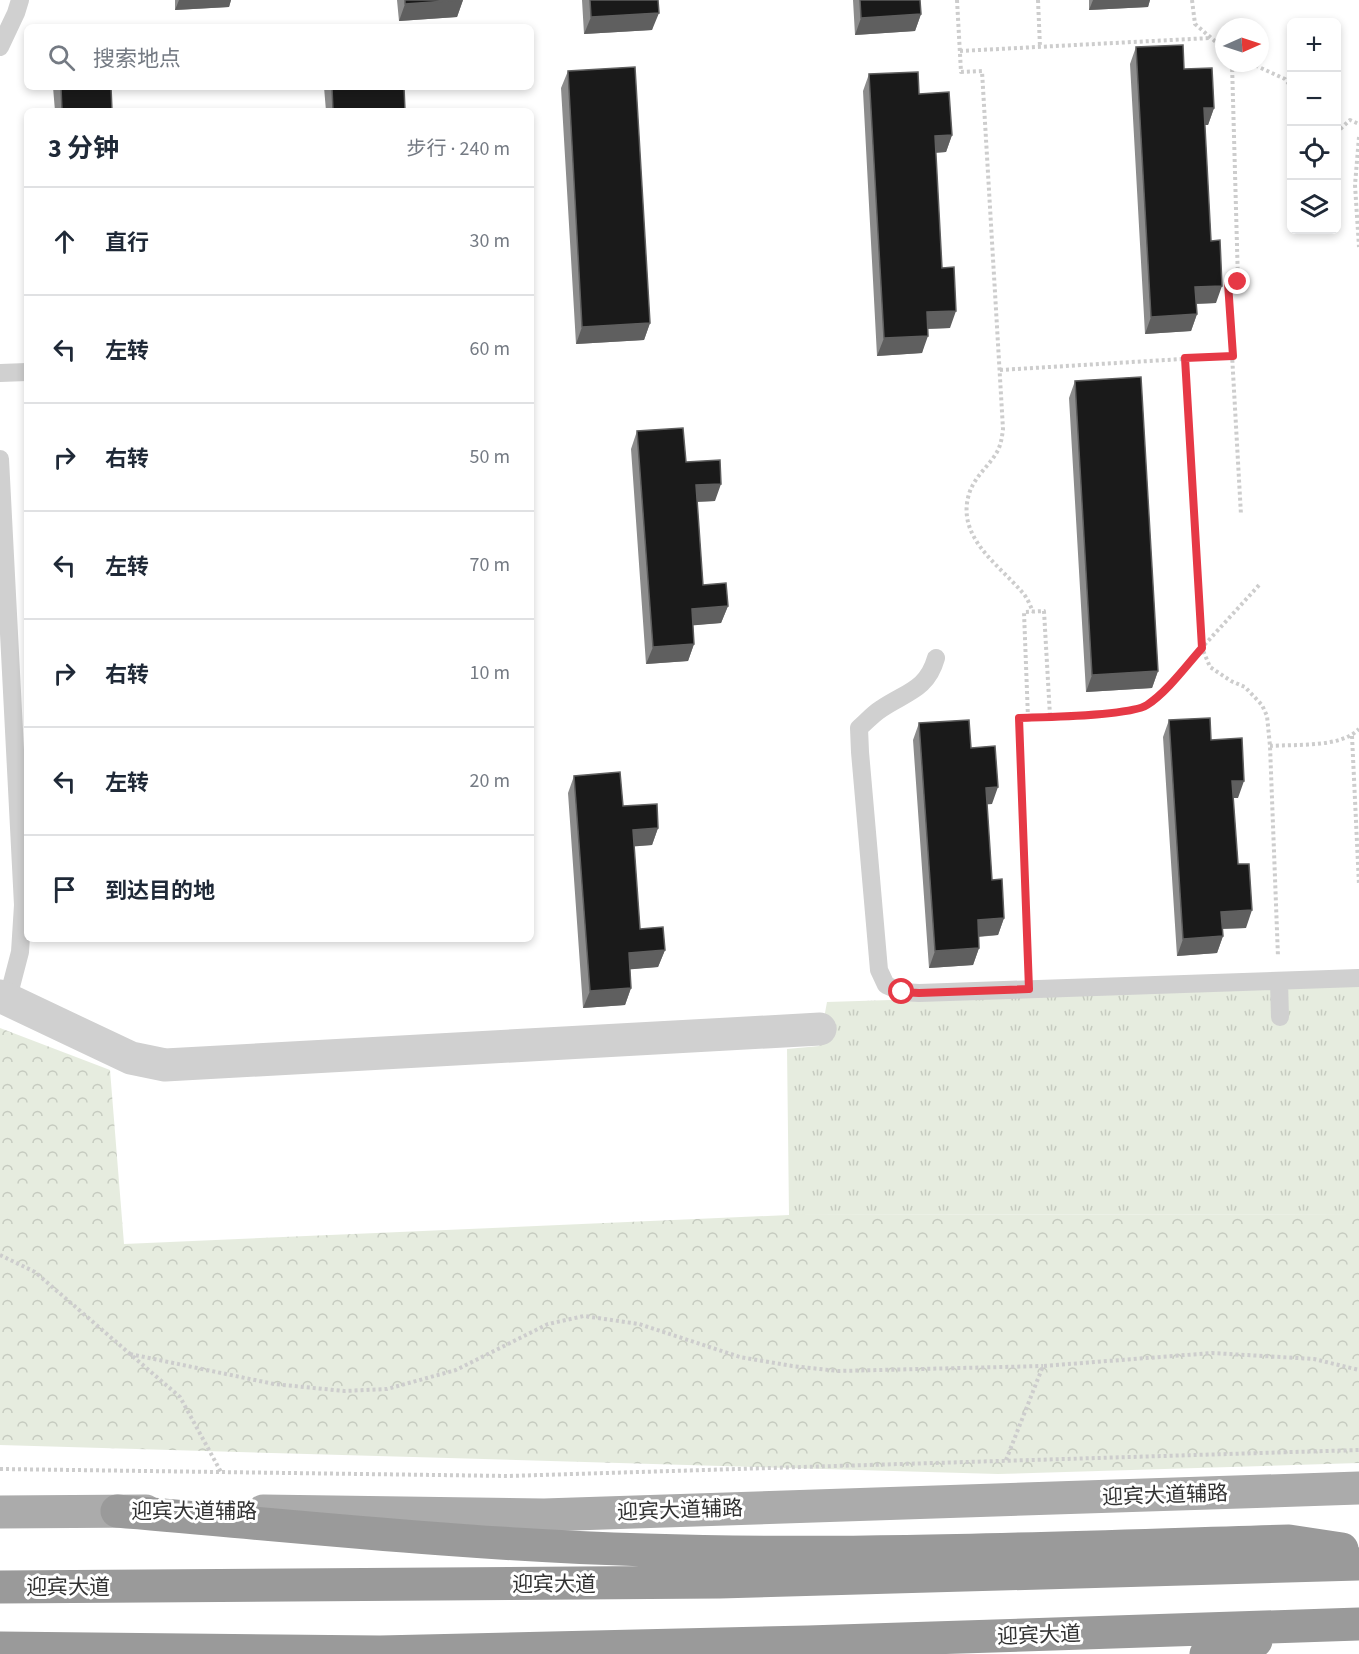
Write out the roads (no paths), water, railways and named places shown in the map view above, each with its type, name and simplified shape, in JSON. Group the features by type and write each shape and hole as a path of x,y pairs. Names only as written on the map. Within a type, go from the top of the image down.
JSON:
{"highway":[{"path":"117,1511 403,1536 646,1550 875,1552 1289,1541 1359,1552"},
{"name":"迎宾大道","path":"0,1587 720,1582 1359,1564"},
{"name":"迎宾大道","path":"0,1648 380,1652 808,1642 1359,1624"},
{"path":"1206,1654 1322,1625"}],"main road":[{"name":"迎宾大道辅路","path":"0,1512 254,1510 544,1515 1359,1488"}],"street":[{"path":"4,997 131,1058 165,1065 820,1029"}],"lane":[{"path":"0,47 20,0"},
{"path":"0,373 24,372"},
{"path":"0,459 23,905 21,952 4,997"},
{"path":"936,658 932,671 921,686 879,710 860,728 860,752 879,970 886,985 902,992 919,993 1359,978"},
{"path":"1279,981 1280,1017"}]}
